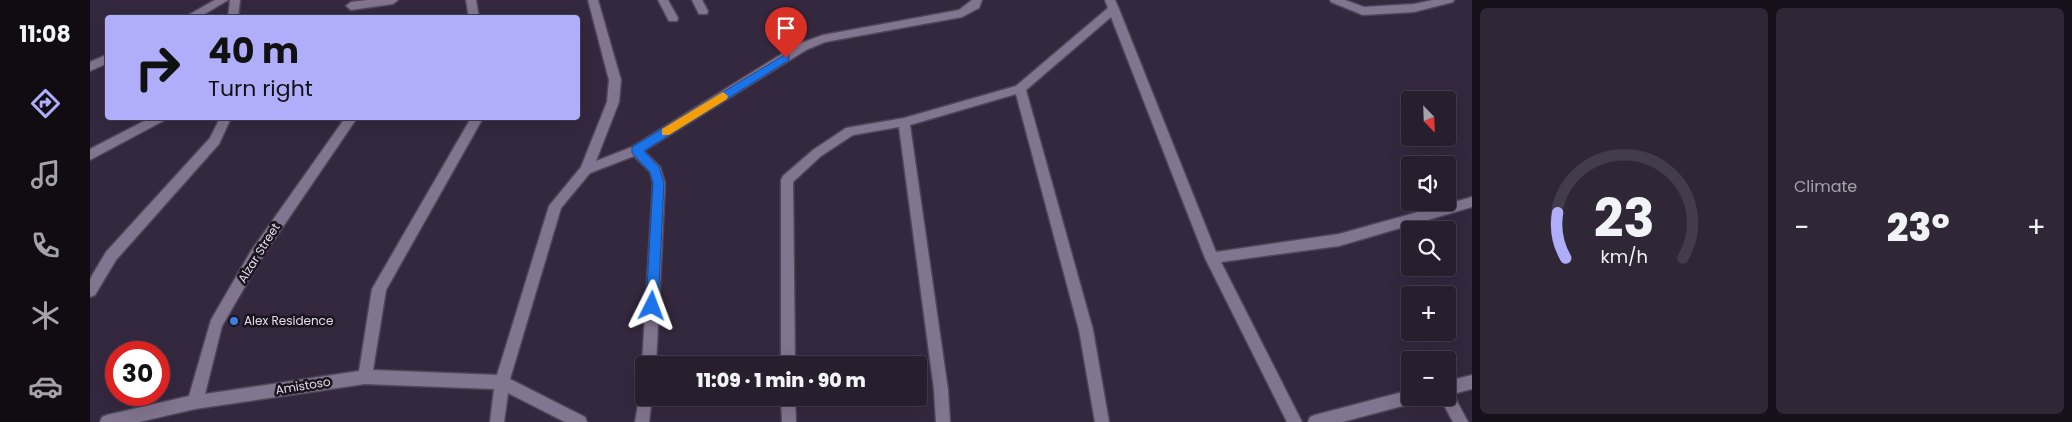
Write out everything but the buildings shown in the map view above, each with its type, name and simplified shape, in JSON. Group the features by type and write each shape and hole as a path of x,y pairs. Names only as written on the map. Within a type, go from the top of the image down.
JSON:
{"street":[{"path":"194,15 223,0"},
{"path":"233,15 234,0"},
{"path":"351,3 393,0"},
{"path":"471,0 474,15"},
{"path":"497,422 502,382 555,206 586,170 613,102 614,80 593,0"},
{"path":"663,0 673,18"},
{"path":"697,0 703,11"},
{"path":"586,170 636,150 802,47 822,39 962,12 975,5 977,0"},
{"path":"1335,0 1363,11 1414,8 1449,0"},
{"path":"788,356 787,180 817,153 850,131 904,122 1020,89 1112,5 1212,258 1294,422"},
{"path":"90,67 105,60"},
{"path":"1020,89 1086,330 1102,422"},
{"path":"90,155 155,120"},
{"path":"90,291 111,256 215,141 225,120"},
{"name":"Alzar Street","path":"195,402 216,324 256,255 350,120"},
{"path":"365,377 379,290 476,120"},
{"path":"904,122 941,390 943,422"},
{"path":"636,150 656,170 658,183 649,356"},
{"path":"1212,258 1339,240 1472,202"},
{"name":"Amistoso","path":"107,422 195,402 365,377 502,382"},
{"path":"502,382 580,422"},
{"path":"1456,386 1472,382"},
{"path":"1315,422 1401,399"},
{"path":"642,422 644,406"},
{"path":"788,406 789,422"},
{"path":"1452,406 1461,422"}],"slow traffic":[{"path":"665,132 723,96"}],"place":[{"name":"Alex Residence","path":"234,321"}],"route":[{"path":"652,306 658,183 656,170 636,150 786,58"}]}
